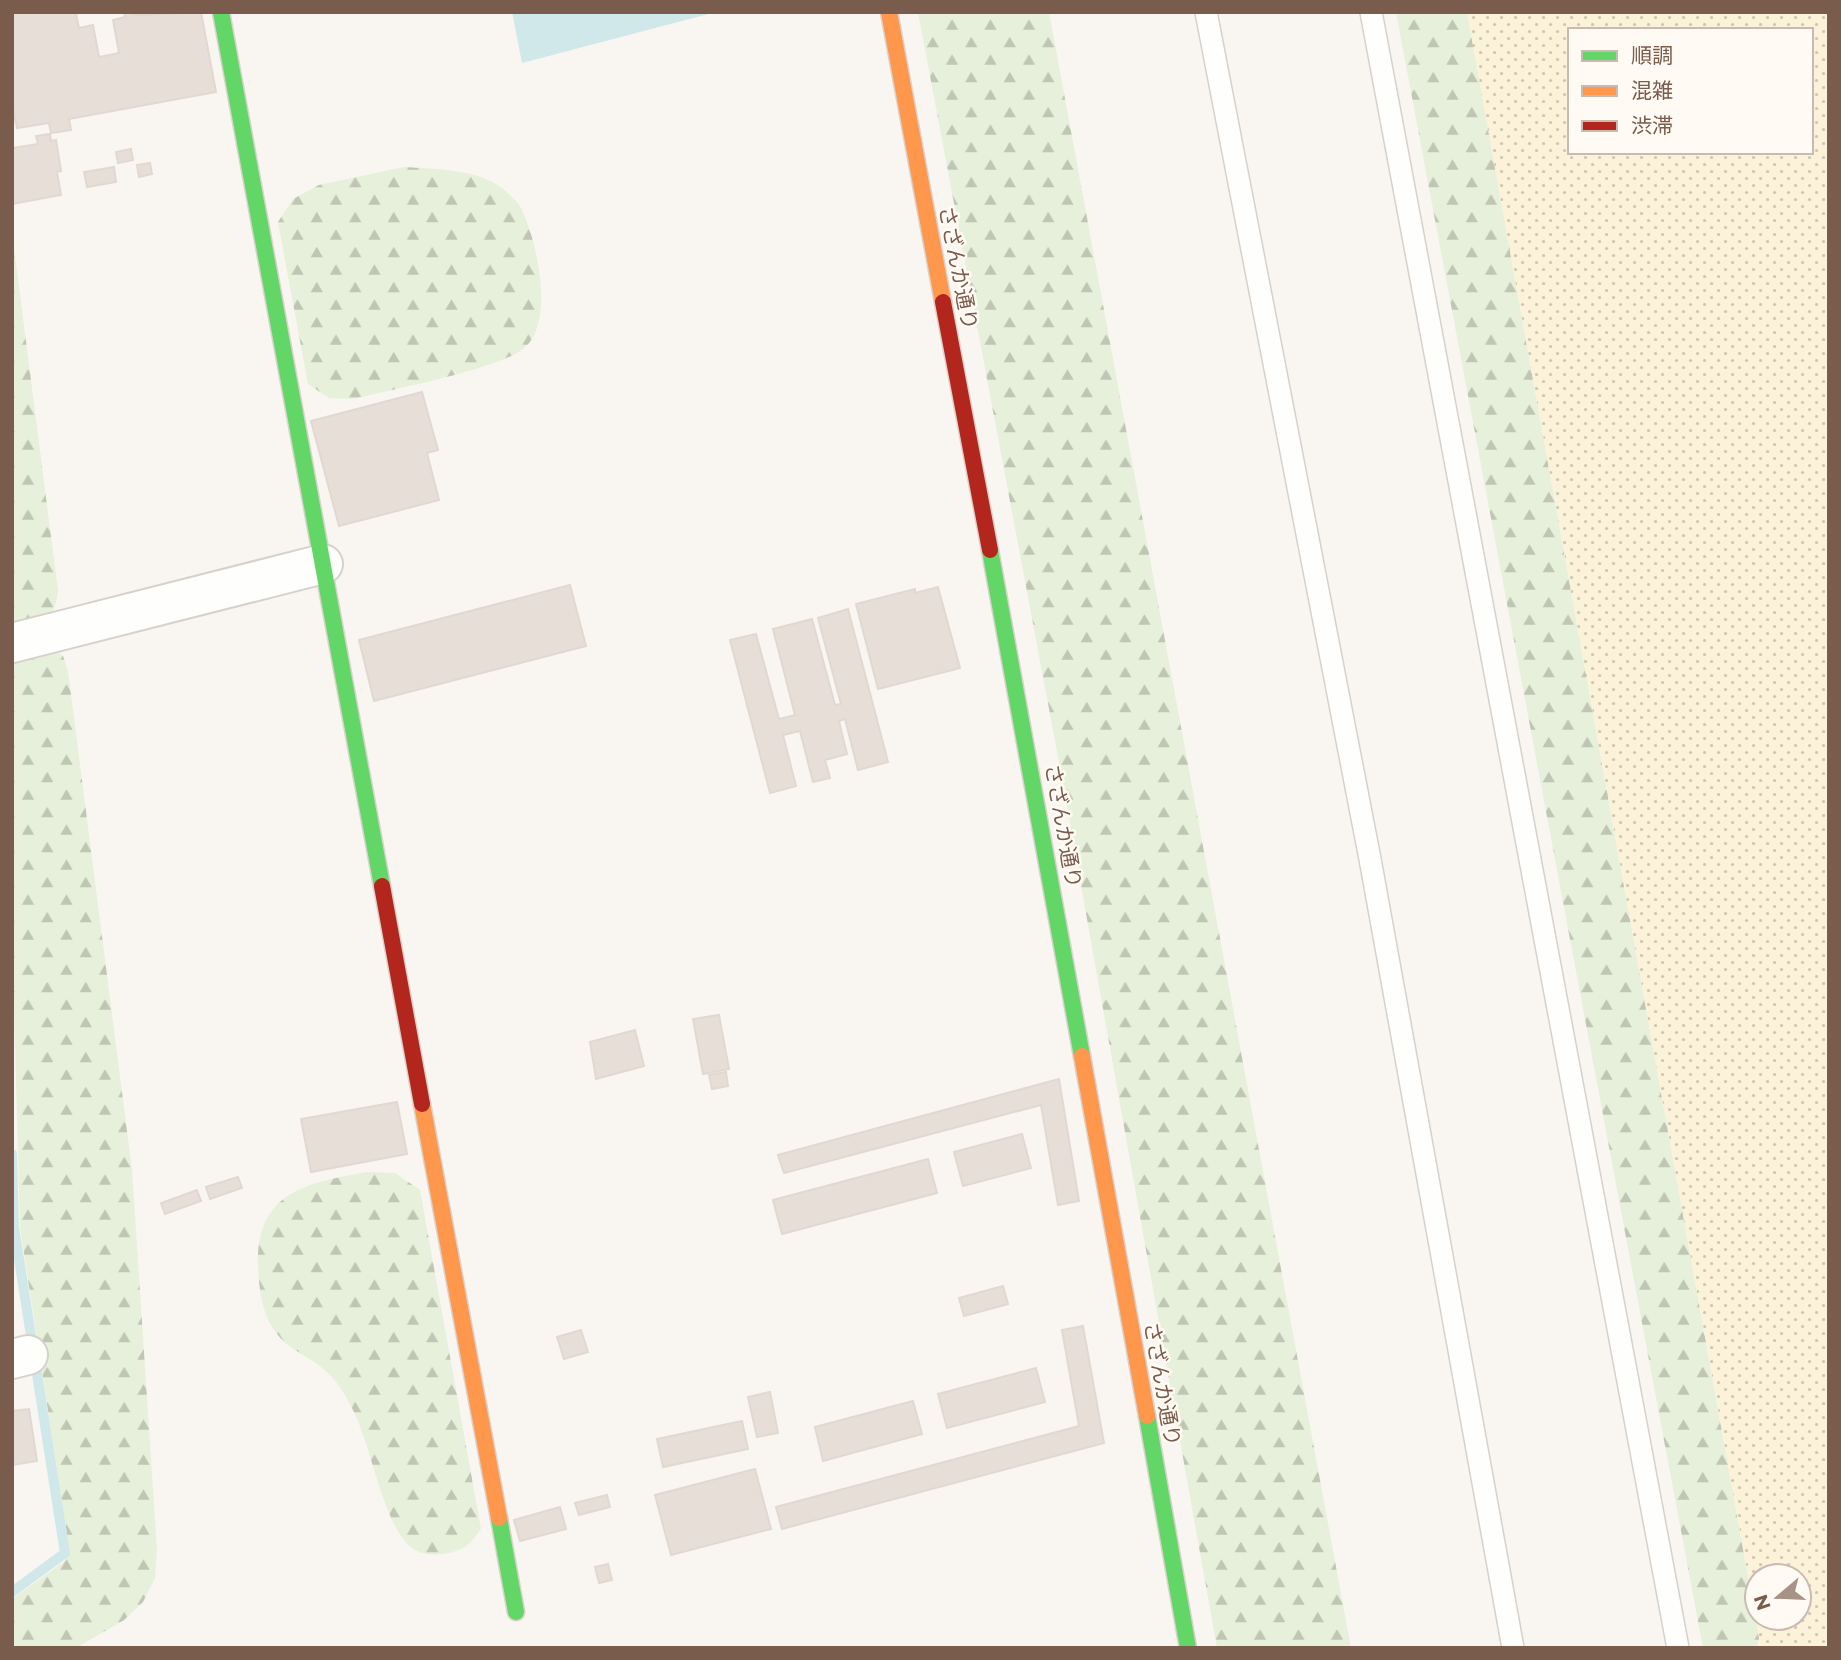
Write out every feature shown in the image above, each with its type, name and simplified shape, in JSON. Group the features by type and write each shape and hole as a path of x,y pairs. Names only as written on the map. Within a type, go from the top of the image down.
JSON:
{"street":[{"path":"221,12 516,1612"},
{"name":"さざんか通り","path":"889,12 1029,754 1188,1648"},
{"path":"12,643 323,564"}],"lane":[{"path":"1206,12 1370,859 1513,1648"},
{"path":"1371,12 1678,1648"}],"green space":[{"path":"918,12 1049,12 1351,1648 1217,1648 1059,762"},
{"path":"1396,12 1467,12 1745,1562 1743,1562 1743,1632 1758,1632 1759,1638 1757,1648 1703,1648"},
{"path":"404,167 455,171 480,177 502,188 515,200 527,222 537,260 541,302 539,321 533,337 523,349 491,364 354,399 329,398 308,384 278,222 293,199 319,185"},
{"path":"12,232 58,591 49,615 12,631"},
{"path":"51,647 63,656 68,671 132,1170 157,1550 155,1578 143,1602 124,1620 76,1648 12,1648 12,1599 65,1561 69,1548 20,1227 12,930 12,655"},
{"path":"367,1172 395,1173 420,1190 481,1529 466,1547 451,1552 423,1553 412,1548 402,1537 385,1503 359,1423 345,1395 328,1373 281,1339 268,1320 261,1297 258,1266 260,1241 266,1221 276,1206 289,1195 306,1187"}],"sand":[{"path":"1467,12 1829,12 1829,1648 1761,1648 1758,1632 1813,1632 1813,1562 1746,1562"}],"water":[{"path":"512,12 716,12 522,63"}],"building":[{"path":"12,12 82,12 76,14 79,28 93,25 99,57 119,53 113,20 125,17 124,12 141,15 201,12 216,92 69,119 71,130 51,133 49,123 17,128 12,105"},
{"path":"50,134 51,141 56,140 61,171 57,172 61,195 12,204 12,148 38,144 36,136"},
{"path":"131,149 133,160 118,163 116,152"},
{"path":"150,163 152,174 139,177 137,165"},
{"path":"114,167 116,182 87,187 84,172"},
{"path":"422,392 438,450 427,453 439,500 339,526 311,421"},
{"path":"570,585 586,646 374,701 359,640"},
{"path":"938,587 960,668 878,689 856,604 915,589 915,593"},
{"path":"848,609 888,762 858,770 845,719 839,721 847,754 825,760 830,778 813,782 800,731 783,735 796,786 770,793 730,640 756,634 779,719 795,715 773,629 812,619 835,705 841,704 818,618"},
{"path":"719,1015 729,1069 703,1074 693,1019"},
{"path":"635,1030 644,1066 596,1079 590,1042"},
{"path":"726,1072 728,1086 712,1089 709,1075"},
{"path":"1059,1079 1079,1201 1058,1205 1041,1105 784,1173 778,1155"},
{"path":"397,1102 407,1154 311,1172 301,1119"},
{"path":"1022,1134 1031,1168 963,1186 954,1152"},
{"path":"928,1159 937,1193 782,1234 773,1200"},
{"path":"238,1177 242,1188 210,1199 206,1187"},
{"path":"197,1190 201,1201 165,1214 161,1203"},
{"path":"1003,1286 1008,1304 964,1316 959,1298"},
{"path":"1083,1326 1104,1443 782,1529 776,1507 1079,1426 1062,1330"},
{"path":"581,1330 588,1352 564,1359 557,1337"},
{"path":"1036,1368 1045,1402 947,1428 938,1394"},
{"path":"770,1392 778,1433 757,1437 748,1397"},
{"path":"913,1401 922,1434 823,1461 815,1427"},
{"path":"29,1409 37,1461 12,1465 12,1411"},
{"path":"742,1421 748,1449 663,1467 657,1439"},
{"path":"755,1469 771,1529 671,1555 655,1495"},
{"path":"607,1495 610,1507 579,1515 575,1503"},
{"path":"560,1507 566,1529 520,1541 514,1520"},
{"path":"608,1564 612,1580 599,1583 595,1567"}],"waterway":[{"path":"12,1154 14,1227 65,1553 12,1592"}],"traffic: fast":[{"path":"221,12 382,886"},
{"path":"990,550 1082,1056"},
{"path":"1147,1416 1188,1648"},
{"path":"499,1518 516,1612"}],"traffic: slow":[{"path":"889,12 943,302"},
{"path":"1082,1056 1147,1416"},
{"path":"422,1104 499,1518"}],"traffic: jam":[{"path":"943,302 990,550"},
{"path":"382,886 422,1104"}]}
